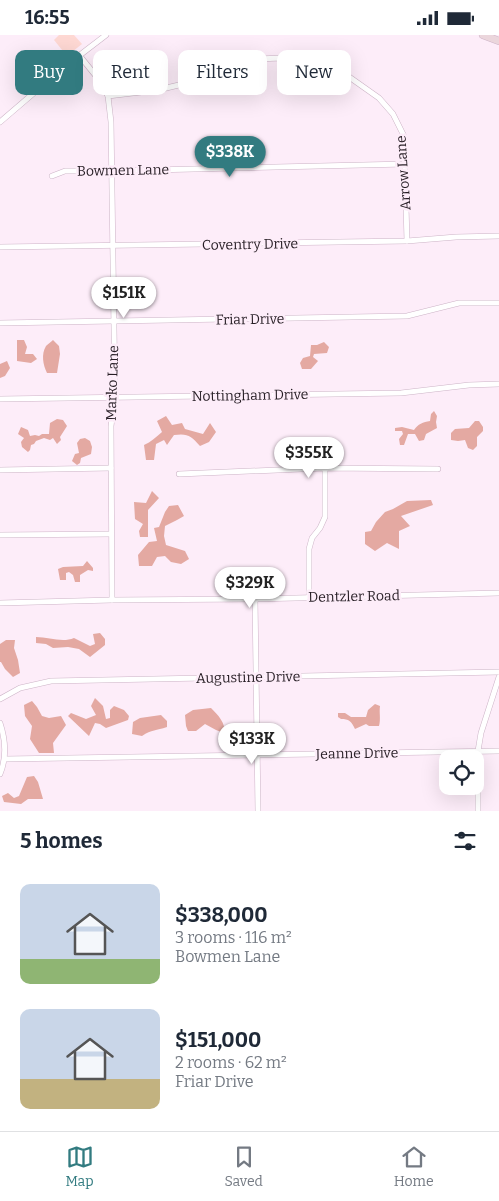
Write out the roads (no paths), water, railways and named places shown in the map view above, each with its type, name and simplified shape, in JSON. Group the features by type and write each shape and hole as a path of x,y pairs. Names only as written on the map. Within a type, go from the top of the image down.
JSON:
{"main road":[{"path":"483,35 499,41"}],"street":[{"path":"83,52 106,35"},
{"name":"Arrow Lane","path":"108,96 158,90 258,59 305,60 328,66 345,74 379,98 393,114 404,137 407,241"},
{"name":"Marko Lane","path":"83,60 96,76 108,96 111,122 114,322 114,397 111,426 112,600"},
{"path":"0,122 32,95"},
{"name":"Bowmen Lane","path":"52,176 65,171 406,164"},
{"name":"Coventry Drive","path":"0,247 407,241 499,236"},
{"name":"Friar Drive","path":"0,323 407,315 459,303 499,303"},
{"name":"Nottingham Drive","path":"0,399 401,393 469,385 499,384"},
{"path":"0,470 111,467"},
{"path":"309,597 309,549 312,538 320,528 325,517 325,469"},
{"path":"179,474 325,469 438,469"},
{"path":"0,535 111,534"},
{"name":"Dentzler Road","path":"0,603 499,593"},
{"path":"255,599 258,811"},
{"name":"Augustine Drive","path":"0,699 20,688 51,681 499,672"},
{"path":"478,750 499,677"},
{"path":"0,723 5,738 5,759 0,774"},
{"name":"Jeanne Drive","path":"484,751 499,751"},
{"name":"Jeanne Drive","path":"5,759 439,752"},
{"path":"478,795 478,811"}]}
